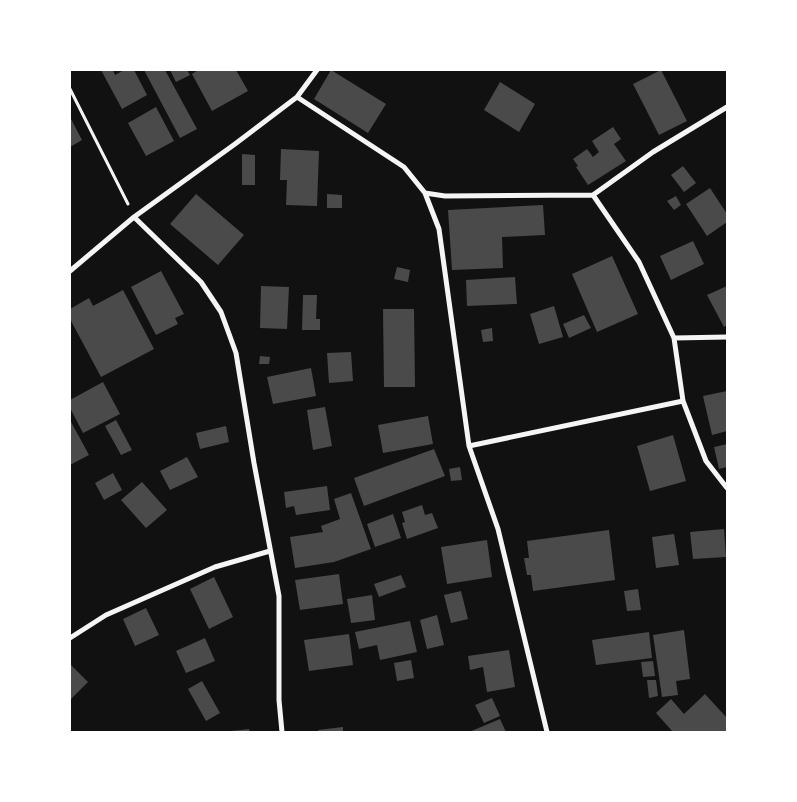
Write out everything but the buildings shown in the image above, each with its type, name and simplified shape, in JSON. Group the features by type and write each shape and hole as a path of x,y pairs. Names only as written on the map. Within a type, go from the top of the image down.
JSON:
{"street":[{"path":"70,271 134,217 297,98 317,70"},
{"path":"297,98 404,167 424,193 439,229 469,446 498,529 548,732"},
{"path":"424,193 445,196 593,195 653,152 727,107"},
{"path":"593,195 639,262 674,338 683,401 706,461 727,488"},
{"path":"134,217 202,282 221,312 236,353 279,596 279,700 282,732"},
{"path":"674,338 727,337"},
{"path":"469,446 683,401"},
{"path":"70,638 106,615 215,567 270,551"}],"path":[{"path":"70,89 134,217"}]}
